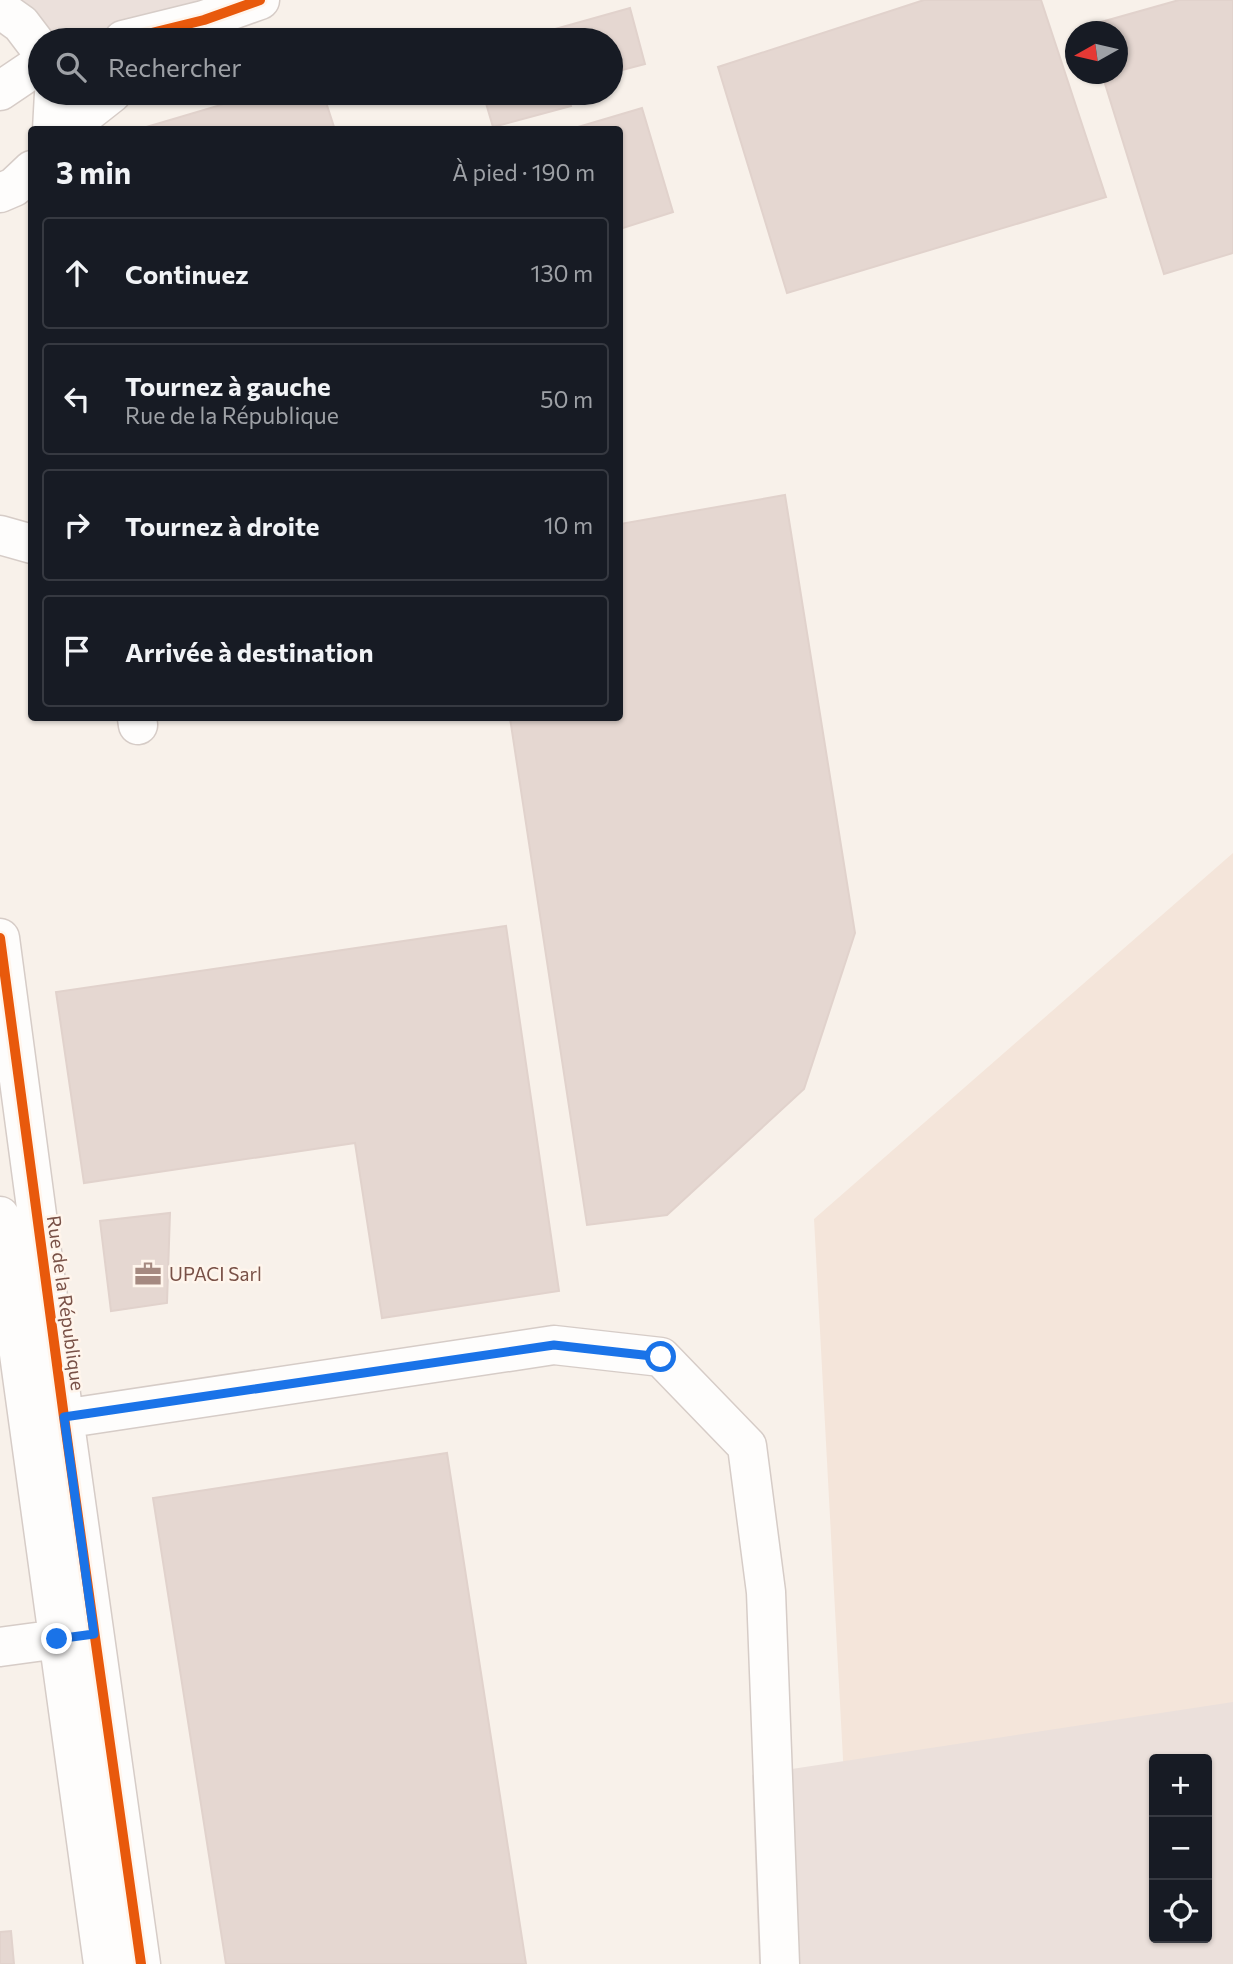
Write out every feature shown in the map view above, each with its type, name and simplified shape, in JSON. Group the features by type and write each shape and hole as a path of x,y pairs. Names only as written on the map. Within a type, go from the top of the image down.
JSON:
{"street":[{"path":"197,28 260,0"},
{"path":"0,9 21,24 28,33"},
{"path":"0,91 28,72"},
{"path":"52,126 53,105"},
{"path":"70,126 97,105"},
{"path":"0,535 28,543"},
{"name":"Rue de la République","path":"0,938 46,1420 76,1637 103,1964"},
{"name":"Rue de la République","path":"0,1216 46,1420"},
{"path":"46,1420 554,1345 661,1357 747,1446 766,1592 780,1964"},
{"path":"0,1647 76,1637"},
{"name":"Rue de la République","path":"76,1637 141,1964"}],"shaded area":[{"path":"0,0 260,0 164,28 28,28"},
{"path":"1233,853 1233,1964 854,1964 814,1219"},
{"path":"1233,1702 1233,1964 759,1964 752,1775"}],"building":[{"path":"924,0 1041,0 1065,73 1065,84 1069,84 1106,197 787,293 718,67"},
{"path":"1179,0 1233,0 1233,253 1164,274 1105,84 1128,84 1128,21 1105,21"},
{"path":"630,8 645,64 623,70 623,28 559,28"},
{"path":"221,105 327,105 334,126 150,126"},
{"path":"487,105 571,105 497,126 493,126"},
{"path":"642,108 673,212 623,228 623,126 581,126"},
{"path":"785,495 855,933 804,1089 667,1215 587,1225 510,721 623,721 623,523"},
{"path":"506,926 559,1291 382,1318 355,1143 84,1183 56,992"},
{"path":"170,1213 167,1303 111,1311 100,1221"},
{"path":"447,1453 526,1964 226,1964 153,1498"},
{"path":"11,1931 14,1964 0,1964 0,1932"}],"cycle path":[{"path":"172,28 204,20 260,0"},
{"path":"0,938 141,1964"}],"place":[{"name":"UPACI Sarl","path":"148,1274"}],"route":[{"path":"57,1639 94,1634 64,1417 554,1345 661,1357"}]}
